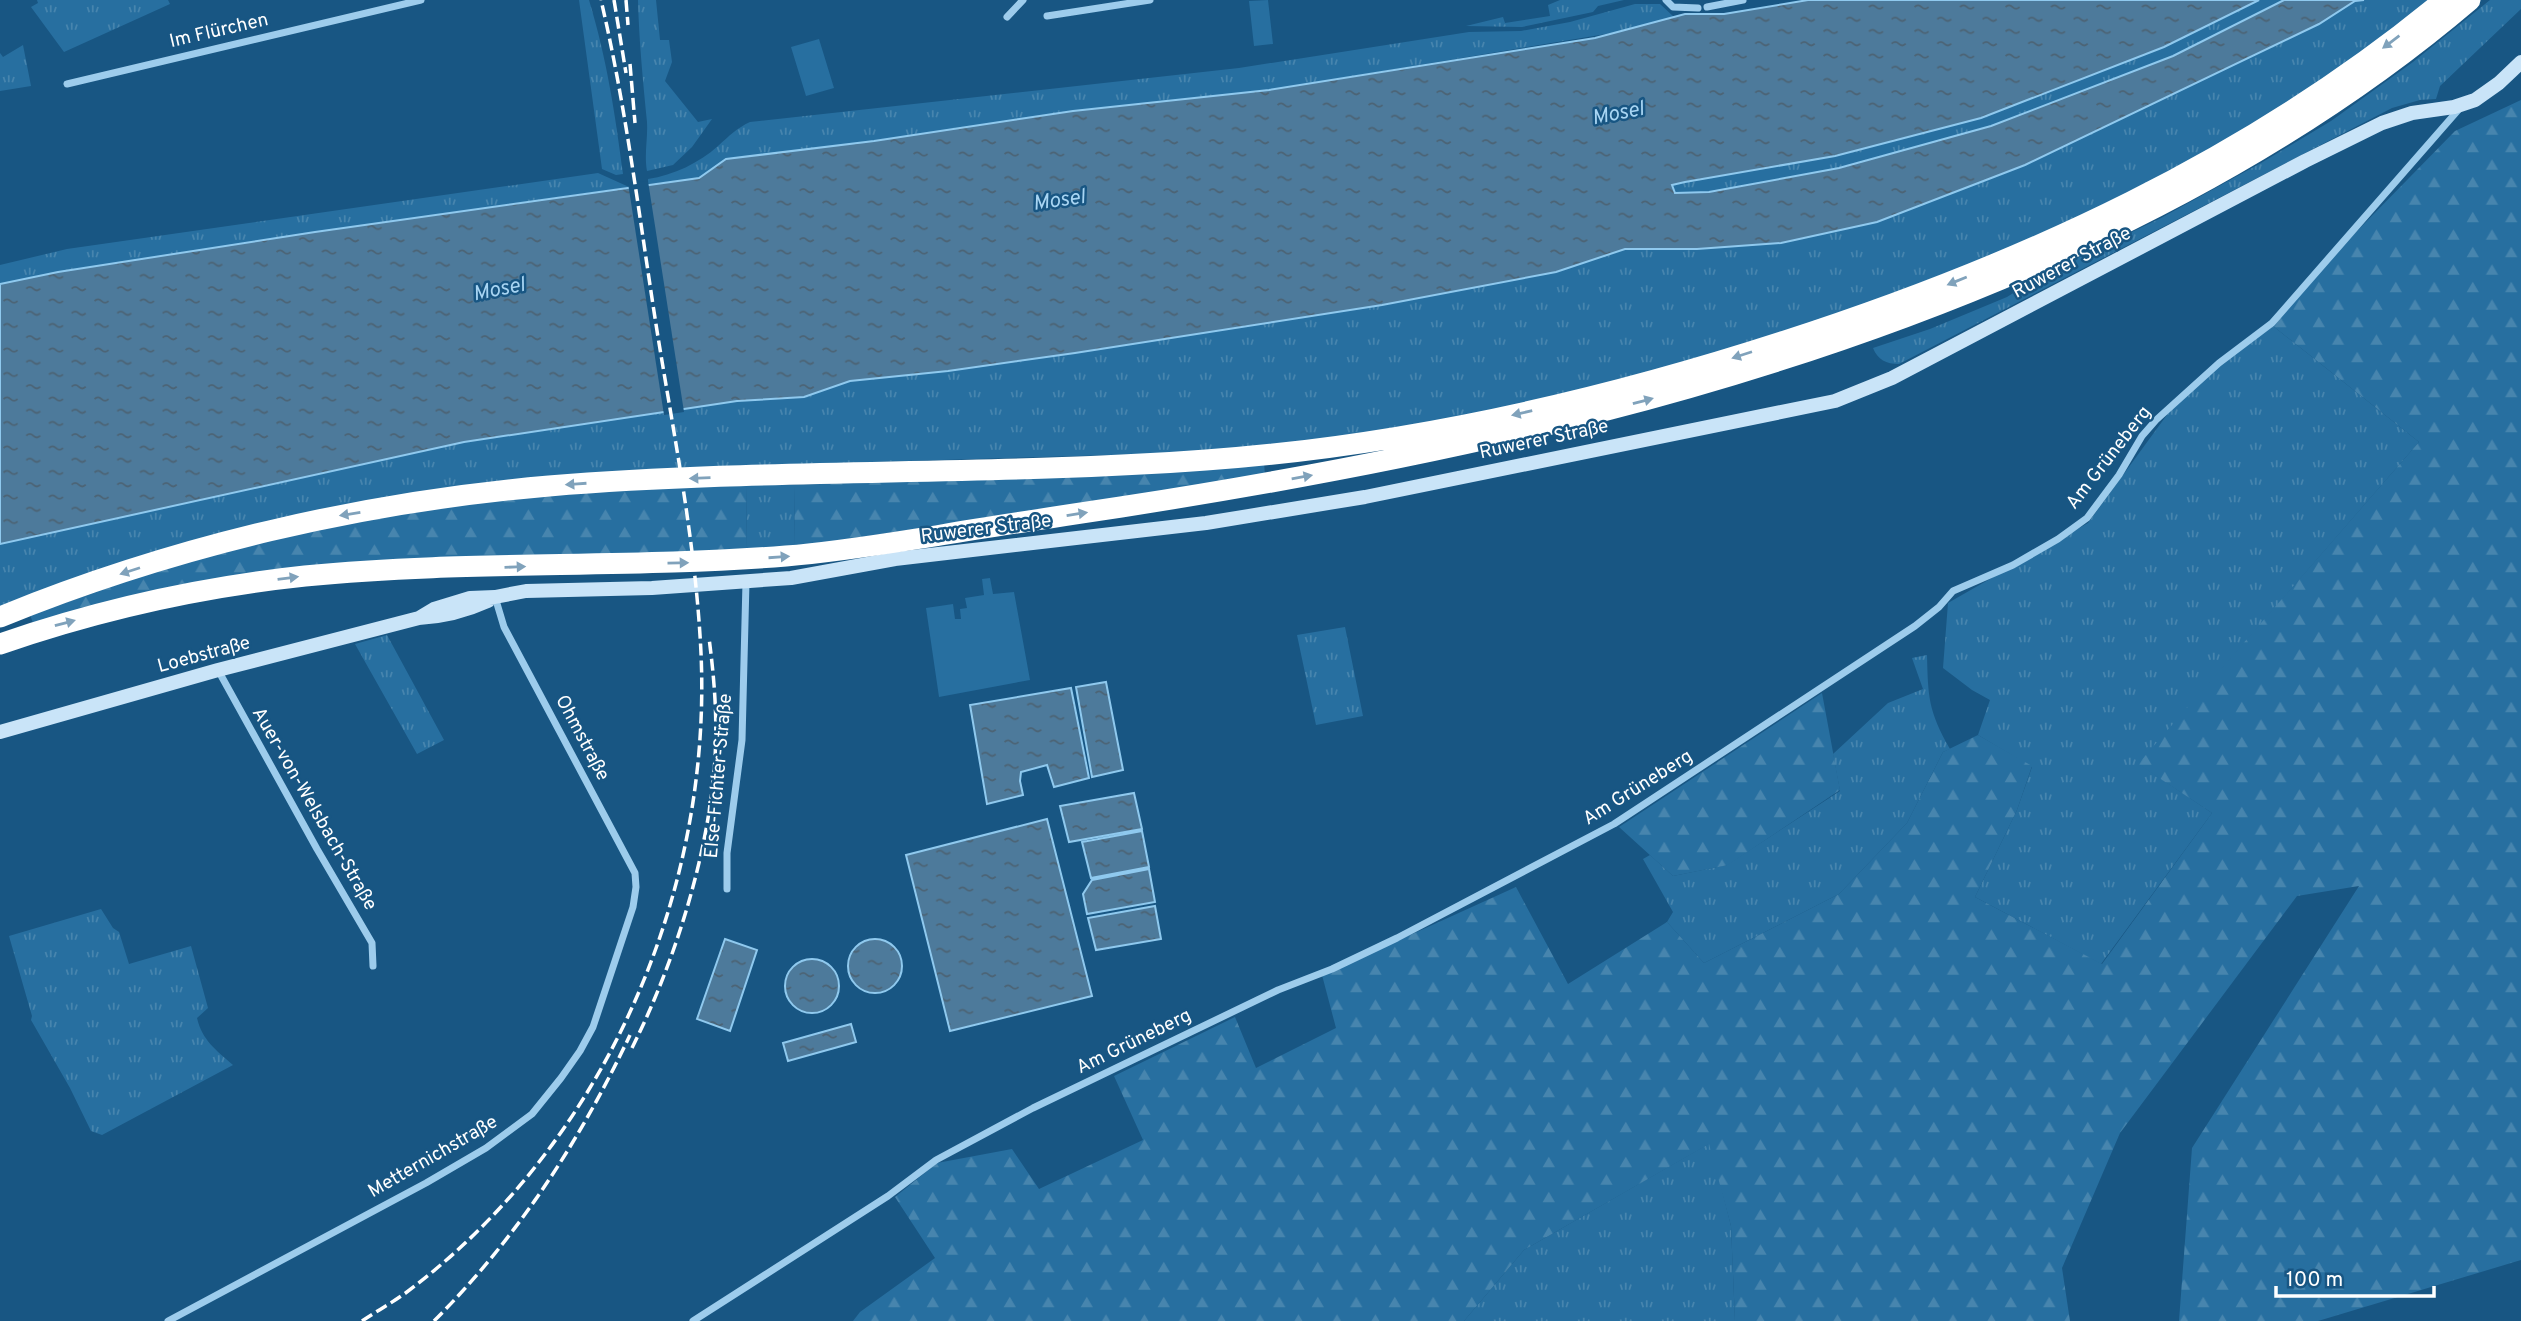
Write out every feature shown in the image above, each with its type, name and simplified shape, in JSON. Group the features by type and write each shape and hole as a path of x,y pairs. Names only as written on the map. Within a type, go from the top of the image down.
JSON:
{"highway":[{"path":"0,617 135,569 227,542 340,515 490,492 644,479 973,472 1210,460 1302,451 1412,434 1487,421 1598,396 1726,360 1849,321 2014,257 2112,213 2248,140 2337,82 2444,0"},
{"path":"0,644 44,629 195,592 307,576 422,569 711,562 796,556 878,545 1316,475 1507,436 1599,413 1762,366 1935,306 2120,226 2257,153 2333,105 2421,41 2470,0"}],"main road":[{"name":"Ruwerer Straße","path":"495,597 526,592 791,578 895,559 1206,523 1310,506 1835,401 1892,378 2370,129 2412,113 2462,105 2486,94 2521,62"},
{"name":"Loebstraße","path":"0,732 218,670 419,618 438,617 474,607 495,597"}],"street":[{"name":"Im Flürchen","path":"66,84 421,0"},
{"path":"1007,17 1023,0"},
{"path":"1047,16 1150,0"},
{"path":"1666,0 1673,7 1698,8"},
{"path":"1707,7 1743,0"},
{"name":"Am Grüneberg","path":"693,1321 888,1196 936,1160 1033,1108 1278,990 1332,969 1397,938 1614,824 1914,626 1939,607 1953,591 2013,565 2058,539 2087,518 2119,475 2142,436 2156,420 2219,363 2272,323 2336,253 2462,105"},
{"name":"Else-Fichter-Straße","path":"726,889 727,853 742,740 746,582"},
{"name":"Ohmstraße","path":"495,597 504,627 633,866 636,893"},
{"name":"Auer-von-Welsbach-Straße","path":"218,670 372,943 373,966"},
{"name":"Metternichstraße","path":"168,1321 426,1183 485,1148 532,1114 561,1078 593,1027 636,893"}],"green space":[{"path":"37,0 168,0 170,4 64,52 31,7 38,3"},
{"path":"579,0 589,0 601,44 623,174 616,175 602,169"},
{"path":"638,0 656,0 660,40 669,40 672,62 665,81 698,122 712,119 692,147 673,165 647,171 647,122"},
{"path":"1268,0 1273,44 1254,46 1249,1"},
{"path":"1560,0 1624,0 1598,6 1593,12 1522,27 1466,26 1503,17 1505,23 1550,16 1548,5"},
{"path":"2259,0 2284,0 2173,56 1991,126 1839,168 1709,192 1675,193 1672,185 1835,156 1981,118 2164,47"},
{"path":"2431,0 2319,85 2175,172 2033,239 1807,327 1560,397 1383,432 1216,452 771,465 0,611 0,544 464,442 737,401 804,397 850,381 948,371 1075,353 1382,305 1556,272 1625,249 1697,249 1781,243 1877,222 2319,24 2355,1"},
{"path":"2490,0 2521,0 2521,9 2440,86 2436,99 2420,100 2392,108 1899,364 1890,363 1877,356 1873,348 1930,329 2007,297 2042,275 2161,218 2261,163 2331,121 2413,62"},
{"path":"1635,4 1660,4 1674,17 1630,30 1269,90 1073,111 874,141 727,159 700,178 648,184 648,179 667,175 694,163 750,122 1239,68 1469,32 1521,31 1570,22"},
{"path":"819,39 834,88 806,96 791,47"},
{"path":"23,45 31,86 0,91 0,53 3,57"},
{"path":"2521,100 2521,1260 2318,1321 2179,1321 2192,1148 2359,886 2297,896 2120,1133 2062,1268 2070,1321 1735,1321 1731,1226 1709,1144 1524,1250 1464,1321 853,1321 860,1312 935,1258 895,1197 937,1163 1012,1149 1039,1189 1143,1140 1114,1076 1235,1017 1256,1068 1336,1028 1322,975 1516,887 1568,984 1667,922 1704,963 1839,894 1907,823 1943,752 1978,735 2032,766 2017,810 1975,897 2102,964 2212,813 2138,764 2419,442 2268,322 2455,131"},
{"path":"598,173 629,187 315,232 58,272 0,284 0,265 67,249"},
{"path":"2268,322 2419,442 2139,764 2212,813 2101,964 1975,897 2017,810 2032,767 1978,735 1990,700 1943,668 1948,603 2088,523 2172,408"},
{"path":"1264,462 1265,476 795,547 794,485 1037,476"},
{"path":"747,485 794,485 795,547 746,551"},
{"path":"747,485 746,551 411,562 34,625 30,615 192,559 362,520 526,496"},
{"path":"990,578 993,594 1014,592 1030,680 939,697 926,608 953,604 955,619 961,619 960,609 967,608 965,598 984,595 982,579"},
{"path":"1345,627 1363,716 1316,725 1297,635"},
{"path":"387,635 444,740 417,754 355,644"},
{"path":"1927,655 1933,713 1950,749 1943,752 1907,823 1839,894 1704,963 1667,922 1673,912 1643,859 1650,855 1673,876 1727,865 1840,791 1833,754 1888,703 1923,689 1912,658"},
{"path":"1822,693 1840,790 1728,865 1673,876 1619,827"},
{"path":"101,909 113,928 119,932 129,964 191,946 208,1008 197,1018 199,1026 210,1044 233,1065 102,1135 91,1131 31,1020 9,936"},
{"path":"1710,1143 1731,1226 1735,1321 1464,1321 1524,1250"}],"water":[{"name":"Mosel","path":"1808,0 2259,0 2164,47 1981,118 1835,156 1672,185 1675,193 1709,192 1839,168 1991,126 2173,56 2284,0 2364,0 2355,1 2319,24 2025,165 1877,222 1781,243 1697,249 1625,249 1556,272 1382,305 1075,353 948,371 850,381 804,397 737,401 464,442 0,544 0,284 58,272 315,232 699,178 726,159 874,141 1073,111 1269,90 1595,38 1685,14 1724,14"},
{"path":"1106,682 1123,770 1092,777 1076,687"},
{"path":"1071,688 1089,778 1054,787 1047,765 1021,772 1023,795 987,804 970,705"},
{"path":"1134,793 1142,829 1069,842 1060,806"},
{"path":"1047,819 1092,996 950,1031 906,855"},
{"path":"1142,831 1149,867 1091,878 1082,842"},
{"path":"1149,869 1155,902 1087,914 1083,894 1092,880"},
{"path":"1155,906 1161,939 1096,950 1088,918"},
{"path":"725,939 757,950 730,1031 697,1019"},
{"path":"880,939 890,943 898,951 902,966 898,981 890,989 870,993 860,989 852,981 848,961 852,951 860,943"},
{"path":"812,959 831,967 839,986 831,1005 812,1013 793,1005 785,986 793,967"},
{"path":"851,1024 856,1042 788,1061 783,1043"}],"pier":[{"path":"648,181 684,412 664,415 628,183"}],"railway":[{"path":"362,1321 416,1285 483,1225 542,1158 593,1083 634,1004 666,919 688,832 700,743 701,653 695,574 626,126 601,0"},
{"path":"614,0 626,73"},
{"path":"626,0 628,25"},
{"path":"630,64 635,123"},
{"path":"632,1048 674,949 704,842 716,738 709,638"},
{"path":"434,1321 493,1256 544,1187 590,1113 630,1035"}]}
